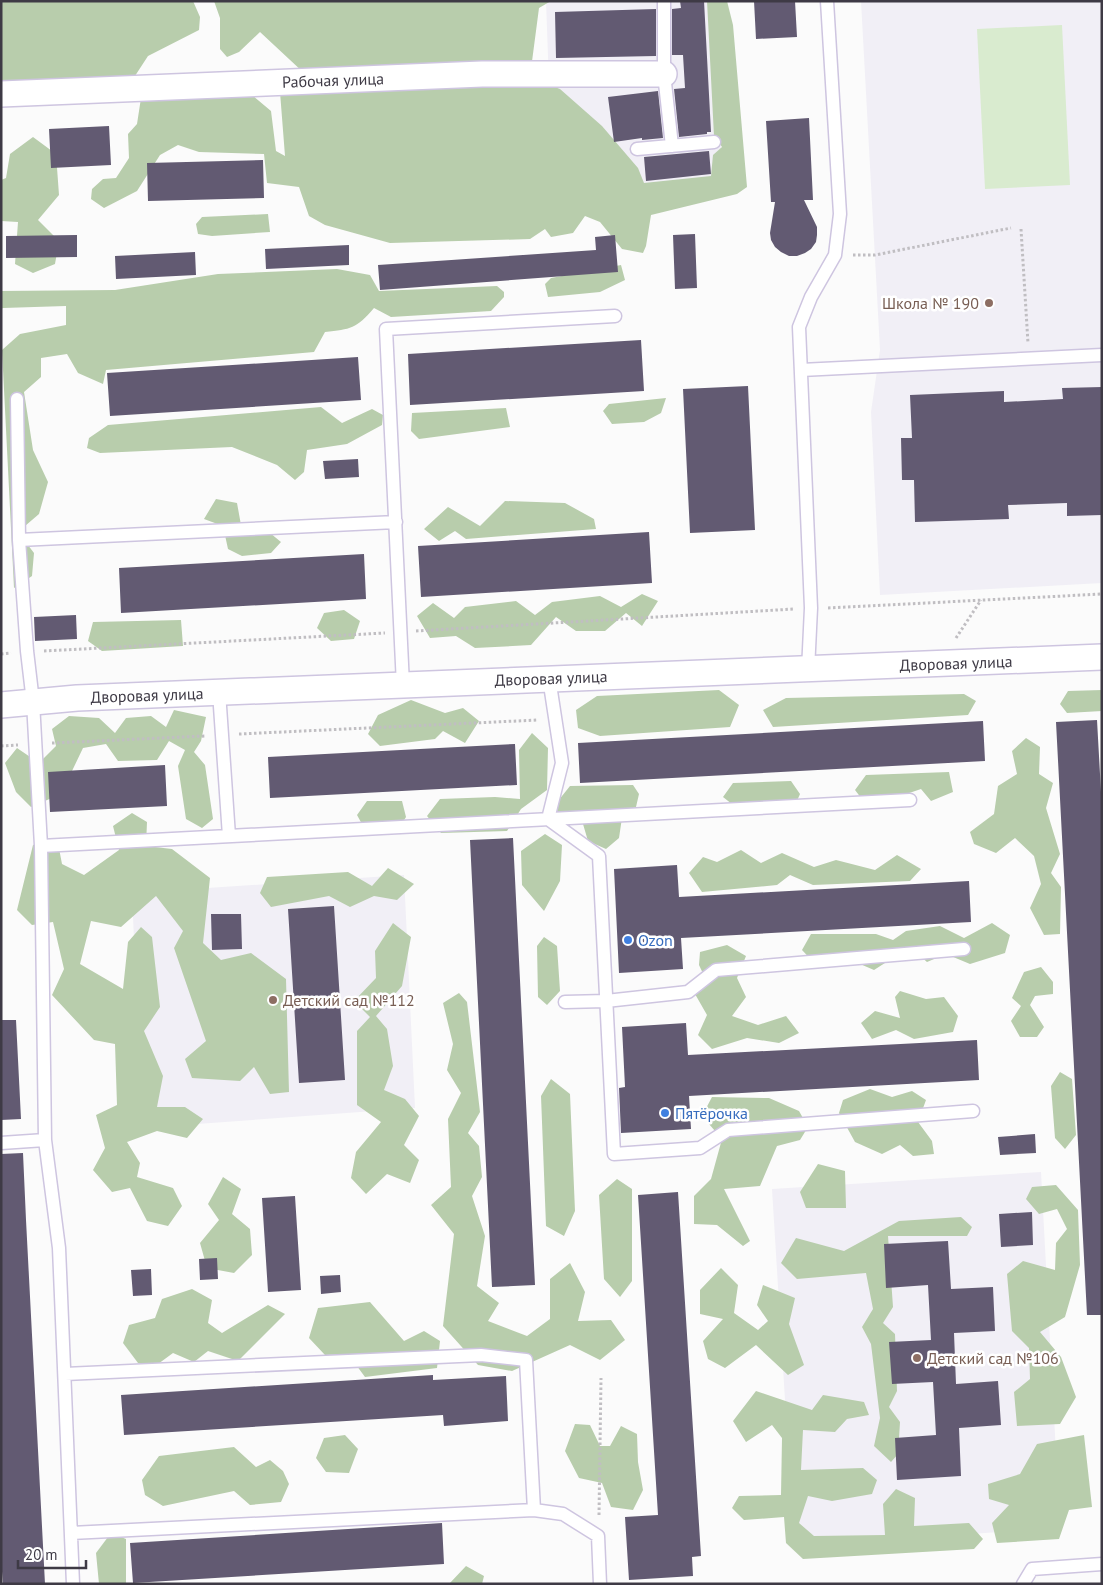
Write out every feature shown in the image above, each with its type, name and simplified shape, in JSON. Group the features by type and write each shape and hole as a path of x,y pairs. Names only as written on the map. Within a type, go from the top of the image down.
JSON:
{"street":[{"name":"Рабочая улица","path":"1,94 482,74 664,74"},
{"name":"Дворовая улица","path":"1,705 77,698 1102,657"}],"lane":[{"path":"664,1 664,74 672,146"},
{"path":"808,670 811,608 799,326 811,296 835,254 840,214 827,1"},
{"path":"637,149 714,142"},
{"path":"403,684 386,329 615,316"},
{"path":"801,370 1102,355"},
{"path":"17,399 19,540 27,652 33,702 41,846 44,1140 59,1248 73,1584"},
{"path":"19,540 396,522"},
{"path":"548,820 562,763 549,678"},
{"path":"218,692 229,836"},
{"path":"41,846 910,800"},
{"path":"548,820 599,856 614,1154 700,1148 728,1130 973,1111"},
{"path":"565,1002 688,992 716,970 964,949"},
{"path":"1,1143 44,1140"},
{"path":"64,1374 481,1355 526,1360 534,1510"},
{"path":"71,1533 534,1510 563,1514 598,1536 600,1584"},
{"path":"1024,1584 1032,1569 1102,1564"}],"path":[{"path":"835,254 875,255 1011,228"},
{"path":"1020,229 1030,359"},
{"path":"1,654 811,608 1102,594"},
{"path":"939,664 981,600"},
{"path":"1,746 555,719"},
{"path":"598,1536 601,1378"}],"shaded area":[{"path":"546,1 710,1 724,186 633,192 549,84"},
{"name":"Школа № 190","path":"861,1 1102,1 1102,583 880,595 871,412 880,350"},
{"name":"Детский сад №112","path":"404,875 415,1108 142,1128 132,893"},
{"name":"Детский сад №106","path":"1041,1172 1060,1528 794,1546 772,1189"}],"green space":[{"path":"1,1 193,1 200,17 199,30 148,56 133,79 1,84"},
{"path":"214,1 551,1 539,8 531,69 304,73 260,32 239,52 227,57 220,49 220,18"},
{"path":"707,1 727,1 733,25 747,187 737,194 651,215 643,253 622,249 600,222 585,216 573,233 551,237 545,229 530,239 390,243 325,225 309,216 299,187 267,183 264,154 199,152 178,145 160,155 137,191 104,208 91,199 92,189 103,179 116,178 129,158 128,134 137,124 141,98 252,95 271,111 276,151 285,156 280,92 536,80 560,89 602,126 638,168 644,183 711,176 713,155 722,147 714,136"},
{"path":"1062,25 1070,185 985,189 977,29"},
{"path":"33,137 56,154 59,195 38,220 59,241 55,264 33,273 15,264 18,222 1,221 1,180 6,178 10,154"},
{"path":"268,214 270,232 212,236 198,234 196,224 202,217"},
{"path":"621,265 625,280 600,292 548,297 545,284 551,278"},
{"path":"337,269 370,275 379,291 497,286 504,292 504,297 491,311 391,317 374,308 352,327 325,332 314,352 106,370 103,384 78,373 67,354 41,358 41,377 24,392 33,450 48,482 39,514 18,532 34,553 32,576 14,588 2,350 20,334 66,325 66,306 1,309 1,291 115,290 218,274"},
{"path":"666,398 661,413 644,422 612,424 603,411 609,404"},
{"path":"321,407 342,423 372,409 383,415 382,425 347,444 307,450 304,472 295,480 277,465 232,447 100,453 87,448 89,438 108,425"},
{"path":"506,408 510,427 419,439 411,431 412,413"},
{"path":"216,499 237,503 243,536 270,533 281,542 271,553 242,556 228,549 223,526 204,519"},
{"path":"505,501 565,503 594,519 596,529 466,539 455,531 439,541 424,529 448,507 480,526"},
{"path":"642,594 658,601 642,626 626,613 605,631 576,631 556,617 531,645 475,648 456,636 430,638 417,616 433,603 454,618 465,607 516,601 535,615 552,602 600,596 621,607"},
{"path":"344,610 360,621 354,639 331,641 317,628 324,613"},
{"path":"181,620 183,646 102,651 88,641 93,622"},
{"path":"719,690 739,705 730,727 600,736 578,728 576,710 597,696"},
{"path":"1102,690 1102,711 1067,713 1060,704 1068,691"},
{"path":"964,694 976,701 968,715 773,727 763,710 786,698"},
{"path":"411,700 445,713 463,708 479,721 465,743 443,731 435,739 380,746 368,734 378,715"},
{"path":"174,710 206,717 201,741 194,752 205,765 213,819 202,828 186,819 178,766 185,750 169,741 157,760 118,761 106,744 83,748 61,794 31,807 16,792 5,763 17,748 39,763 56,746 52,729 69,716 99,718 115,733 126,718 151,716 166,727"},
{"path":"532,733 548,748 547,790 521,809 507,831 441,833 427,816 440,799 495,797 520,799 519,750"},
{"path":"1026,738 1040,747 1039,774 1053,783 1046,808 1060,854 1051,873 1061,887 1060,934 1044,935 1030,908 1041,884 1034,856 1015,838 996,853 974,844 970,832 994,814 998,786 1017,774 1012,751"},
{"path":"949,772 953,792 931,801 921,789 868,807 855,790 866,775"},
{"path":"791,781 800,794 793,810 742,812 723,797 733,783"},
{"path":"633,785 639,794 636,807 623,811 619,838 606,849 588,841 583,824 565,824 554,806 570,786"},
{"path":"367,801 402,801 406,817 396,833 368,835 357,815"},
{"path":"132,813 147,822 146,846 172,849 210,878 203,943 221,960 251,953 286,979 289,1092 270,1094 254,1067 240,1081 192,1078 185,1059 206,1041 174,948 183,931 156,896 121,927 91,921 80,964 123,989 128,942 141,927 152,937 160,1007 144,1031 163,1076 157,1107 185,1107 203,1119 187,1138 157,1131 127,1142 140,1163 137,1177 173,1188 182,1206 168,1226 147,1221 130,1188 112,1192 93,1170 105,1148 96,1115 117,1105 115,1044 94,1040 52,995 64,969 53,922 32,925 17,910 33,845 57,838 62,864 84,875 119,850 113,826"},
{"path":"545,834 562,845 560,881 544,911 522,885 521,851"},
{"path":"741,850 761,863 782,853 814,867 836,860 875,870 897,855 921,869 910,881 813,885 790,875 777,885 702,892 689,873 703,857 717,862"},
{"path":"388,868 414,884 397,900 374,896 350,907 329,896 271,907 260,893 267,877 348,872 372,886"},
{"path":"393,923 411,937 402,986 376,1016 387,1029 393,1066 384,1090 405,1099 419,1116 404,1145 419,1160 410,1183 387,1174 366,1194 351,1178 356,1152 381,1122 357,1105 357,1031 370,1017 354,1001 376,978 375,951"},
{"path":"992,923 1010,935 1005,953 970,964 946,954 927,962 910,947 874,970 839,955 817,966 802,950 811,934 876,934 893,940 906,931 940,926 964,938"},
{"path":"544,937 557,946 560,991 547,1005 538,997 537,946"},
{"path":"727,945 746,956 737,978 746,997 732,1016 758,1025 786,1016 799,1033 779,1043 747,1038 712,1049 698,1035 707,1015 695,994 707,982 699,965 700,952"},
{"path":"1041,967 1053,982 1053,994 1035,996 1030,1005 1044,1027 1037,1037 1020,1037 1011,1021 1021,1006 1012,998 1024,972"},
{"path":"900,991 926,999 944,997 958,1016 953,1032 914,1039 896,1030 872,1039 861,1023 875,1011 900,1018 895,997"},
{"path":"459,993 467,1002 480,1112 468,1133 479,1146 482,1177 472,1196 485,1236 477,1286 499,1303 488,1321 527,1336 550,1319 550,1279 570,1263 585,1292 578,1321 611,1320 625,1340 600,1360 570,1345 512,1371 478,1365 443,1326 454,1234 431,1205 451,1187 448,1119 461,1093 447,1070 453,1044 443,1003"},
{"path":"1060,1072 1072,1079 1076,1135 1065,1149 1055,1138 1051,1086"},
{"path":"551,1079 570,1094 575,1211 564,1236 546,1226 541,1096"},
{"path":"870,1089 892,1097 912,1091 926,1100 918,1122 932,1141 934,1154 913,1156 900,1145 882,1154 855,1142 839,1113 843,1100"},
{"path":"712,1097 769,1098 799,1111 808,1127 800,1140 777,1146 760,1186 724,1189 750,1241 743,1246 717,1225 694,1224 694,1196 711,1179 722,1139 702,1116"},
{"path":"818,1164 845,1171 846,1208 806,1208 800,1192"},
{"path":"223,1177 241,1189 232,1214 250,1229 252,1255 234,1273 207,1268 200,1243 219,1220 208,1204"},
{"path":"617,1179 632,1189 632,1281 620,1297 604,1279 599,1195"},
{"path":"1056,1185 1078,1210 1080,1265 1065,1317 1040,1332 1061,1357 1076,1397 1060,1424 1017,1426 1014,1392 1030,1379 1029,1348 1012,1331 1007,1274 1023,1261 1055,1270 1056,1243 1067,1229 1057,1209 1039,1214 1026,1199 1032,1187"},
{"path":"961,1217 972,1227 967,1236 888,1236 893,1307 883,1323 895,1334 897,1391 889,1407 900,1422 898,1454 891,1462 874,1446 880,1418 871,1344 862,1327 873,1309 866,1273 797,1279 781,1263 796,1238 844,1251 899,1221"},
{"path":"721,1268 738,1285 734,1313 758,1330 768,1321 757,1305 763,1285 795,1298 789,1324 804,1365 788,1375 756,1345 725,1368 708,1359 703,1341 723,1319 700,1314 700,1290"},
{"path":"192,1289 212,1300 208,1323 222,1333 268,1305 285,1314 238,1361 208,1351 194,1362 173,1353 158,1364 138,1363 123,1343 129,1325 155,1318 162,1299"},
{"path":"370,1302 404,1341 424,1331 440,1341 437,1368 365,1377 348,1354 325,1355 309,1338 318,1308"},
{"path":"756,1391 812,1410 823,1395 864,1402 869,1415 847,1419 835,1432 803,1430 801,1470 863,1468 877,1480 872,1494 832,1501 808,1496 799,1523 814,1536 885,1535 883,1504 896,1489 915,1498 914,1526 969,1523 983,1539 974,1549 803,1559 786,1543 784,1517 744,1520 732,1508 739,1496 781,1495 782,1438 772,1425 746,1442 733,1421"},
{"path":"575,1424 590,1425 600,1446 610,1446 621,1426 637,1434 638,1462 643,1490 633,1510 611,1507 602,1483 579,1478 565,1451"},
{"path":"345,1435 358,1449 349,1473 326,1472 316,1458 324,1438"},
{"path":"1084,1435 1092,1507 1069,1510 1059,1539 997,1543 992,1523 1009,1505 989,1499 988,1484 1020,1474 1037,1444"},
{"path":"234,1447 256,1467 270,1460 283,1471 289,1484 281,1502 250,1505 234,1491 163,1506 145,1495 142,1480 159,1456"},
{"path":"111,1533 126,1539 126,1584 99,1584 96,1553"},
{"path":"466,1566 484,1576 482,1584 449,1584"}],"building":[{"path":"680,1 704,1 711,132 679,137 674,89 685,88 683,55 672,55 672,9 681,8"},
{"path":"754,1 795,1 797,37 756,39"},
{"path":"656,9 656,56 556,58 555,12"},
{"path":"658,91 663,138 642,140 642,138 614,142 608,97"},
{"path":"809,118 813,200 804,200 817,227 816,242 805,253 789,256 775,247 771,240 770,233 775,202 771,202 766,121"},
{"path":"109,126 111,165 51,168 49,129"},
{"path":"709,151 711,174 646,181 644,157"},
{"path":"263,160 264,198 148,201 147,163"},
{"path":"695,234 697,288 675,289 673,235"},
{"path":"77,235 77,257 6,258 6,236"},
{"path":"615,235 618,272 380,290 378,265 596,250 595,237"},
{"path":"349,245 349,265 266,269 265,249"},
{"path":"195,252 196,275 116,279 115,256"},
{"path":"641,340 644,391 410,405 408,354"},
{"path":"358,357 361,400 110,416 107,373"},
{"path":"748,386 755,530 690,533 683,389"},
{"path":"1102,387 1102,515 1067,516 1067,503 1008,505 1009,519 915,522 914,480 902,480 901,438 912,438 910,395 1004,391 1004,402 1063,399 1062,388"},
{"path":"358,459 359,477 325,479 323,461"},
{"path":"649,532 652,583 421,597 418,546"},
{"path":"364,554 366,599 121,613 119,568"},
{"path":"76,615 77,639 35,641 34,617"},
{"path":"1097,720 1102,810 1102,1315 1087,1315 1056,722"},
{"path":"983,721 985,761 580,783 578,743"},
{"path":"515,744 517,785 270,798 268,757"},
{"path":"165,765 167,806 50,812 48,772"},
{"path":"513,838 535,1285 492,1287 470,840"},
{"path":"677,865 679,897 969,881 971,922 681,938 683,969 619,973 614,869"},
{"path":"334,906 345,1080 299,1083 288,909"},
{"path":"211,914 241,914 242,949 212,950"},
{"path":"1,1020 16,1020 21,1119 1,1120"},
{"path":"686,1023 688,1055 977,1040 979,1080 689,1096 691,1129 621,1133 619,1088 625,1087 622,1027"},
{"path":"1035,1134 1036,1153 1000,1155 998,1137"},
{"path":"23,1153 45,1584 3,1584 1,1559 1,1154"},
{"path":"678,1192 701,1556 692,1557 693,1576 629,1580 625,1517 658,1515 638,1195"},
{"path":"295,1196 301,1290 268,1292 262,1198"},
{"path":"1032,1212 1033,1245 1001,1247 999,1214"},
{"path":"948,1241 951,1289 993,1287 995,1331 954,1333 956,1384 998,1381 1001,1425 959,1428 961,1476 897,1480 895,1438 936,1435 933,1382 892,1384 889,1342 931,1340 928,1285 886,1288 884,1244"},
{"path":"217,1258 218,1279 200,1280 199,1259"},
{"path":"151,1269 152,1295 133,1296 131,1270"},
{"path":"340,1275 341,1292 321,1294 320,1276"},
{"path":"433,1375 433,1380 506,1376 508,1421 444,1426 443,1415 124,1435 121,1395"},
{"path":"442,1523 444,1564 133,1583 130,1543"}],"place":[{"name":"Школа № 190","path":"989,303"},
{"name":"Ozon","path":"628,940"},
{"name":"Детский сад №112","path":"273,1000"},
{"name":"Пятёрочка","path":"665,1113"},
{"name":"Детский сад №106","path":"917,1358"}]}
